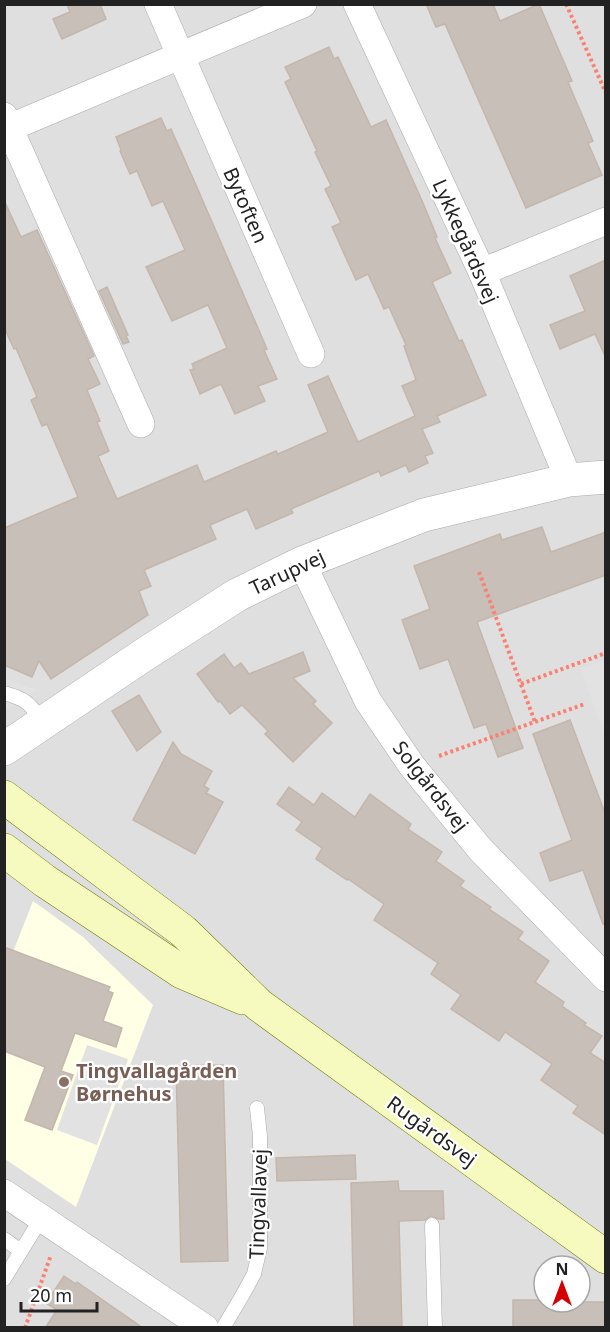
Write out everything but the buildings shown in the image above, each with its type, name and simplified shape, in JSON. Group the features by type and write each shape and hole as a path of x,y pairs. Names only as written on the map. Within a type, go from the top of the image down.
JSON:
{"main road":[{"name":"Rugårdsvej","path":"4,797 183,931 259,1005 606,1257"},
{"path":"4,825 259,1005"},
{"name":"Rugårdsvej","path":"4,850 45,881 182,972 259,1005"}],"street":[{"name":"Bytoften","path":"158,4 311,354"},
{"path":"141,424 6,125 181,56 303,4"},
{"name":"Lykkegårdsvej","path":"357,4 482,272 569,480"},
{"path":"482,272 606,221"},
{"name":"Tarupvej","path":"4,749 237,595 302,563 424,515 569,480 606,477"},
{"name":"Solgårdsvej","path":"302,563 368,701 412,766 480,849 604,974"},
{"path":"4,1193 205,1328"}],"lane":[{"path":"4,693 28,702 44,723"},
{"name":"Tingvallavej","path":"223,1328 254,1274 260,1248 260,1136 257,1108"},
{"path":"4,1279 21,1251 51,1223"},
{"path":"432,1225 435,1328"},
{"path":"4,1239 21,1251"}],"path":[{"path":"566,4 606,93"},
{"path":"480,572 535,722"},
{"path":"521,684 606,653"},
{"path":"412,766 585,704"},
{"path":"25,1328 51,1223"}],"shaded area":[{"path":"5,5 605,5 605,1327 5,1328"},
{"path":"606,660 605,738 581,669"},
{"path":"4,678 36,690 5,710"},
{"name":"Tingvallagården Børnehus","path":"33,901 83,937 153,1005 76,1207 5,1159 4,975"},
{"path":"87,1045 128,1059 97,1145 57,1130"}],"place":[{"name":"Tingvallagården Børnehus","path":"64,1082"}]}
